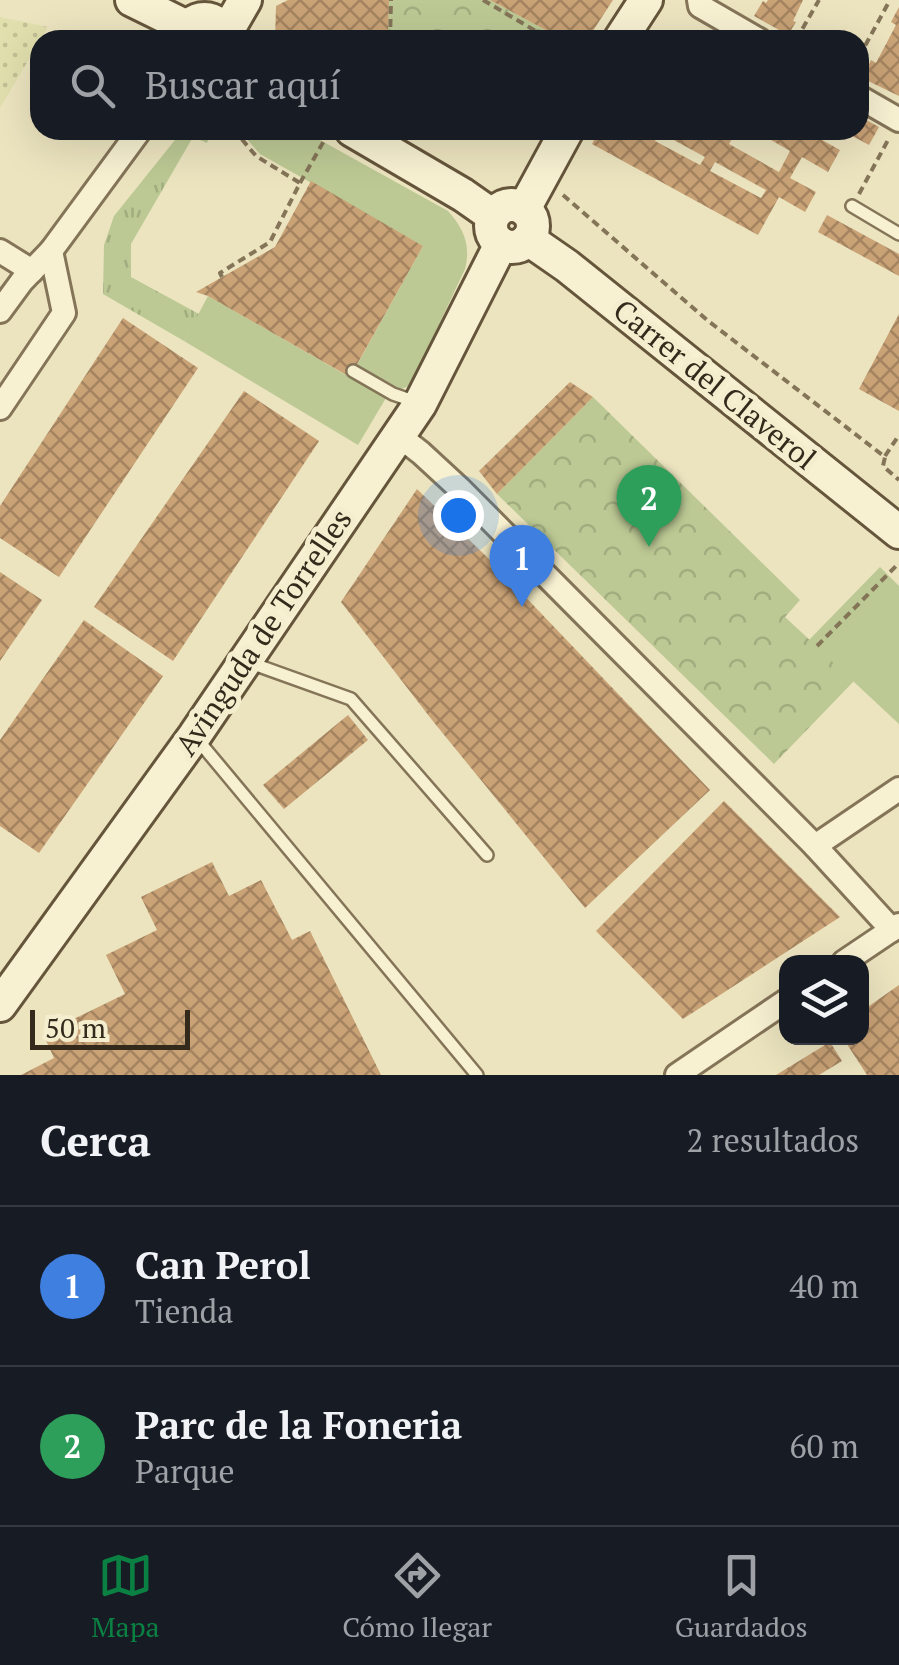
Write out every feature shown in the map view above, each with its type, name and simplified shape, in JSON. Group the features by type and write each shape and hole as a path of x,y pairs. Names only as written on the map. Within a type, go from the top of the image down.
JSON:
{"street":[{"path":"132,0 194,22 209,19 222,30"},
{"path":"230,30 245,0"},
{"path":"626,30 646,0"},
{"path":"698,0 700,6 741,30"},
{"path":"869,107 894,129"},
{"path":"0,312 22,281 52,251 133,140"},
{"name":"Carrer del Claverol","path":"348,140 463,195 568,266 894,533"},
{"name":"Avinguda de Torrelles","path":"0,1005 194,736 420,404 560,140"},
{"path":"0,251 32,271"},
{"path":"0,408 64,312 52,251"},
{"path":"398,435 460,489 896,928 855,955"},
{"path":"815,846 899,790"},
{"path":"677,1075 779,1006"}],"lane":[{"path":"852,206 899,234"},
{"path":"353,371 420,404"},
{"path":"245,661 351,699 487,854"},
{"path":"194,736 477,1075"}],"path":[{"path":"390,30 392,0"},
{"path":"483,0 534,30"},
{"path":"802,30 819,0"},
{"path":"869,39 890,0"},
{"path":"852,206 894,129"},
{"path":"242,140 256,156 300,183"},
{"path":"222,277 220,273 270,242 300,183 334,140"},
{"path":"540,175 708,320 885,457"},
{"path":"899,435 885,457 884,466 899,480"},
{"path":"817,646 899,562"}],"shaded area":[{"path":"0,17 48,27 30,30 30,57 0,108"}],"green space":[{"path":"389,0 490,0 546,30 388,30"},
{"path":"175,140 191,140 131,244 131,277 199,314 184,341 103,294 104,245 114,216"},
{"path":"248,140 320,140 448,211 458,224 465,238 465,269 410,386 401,389 357,365 423,246 260,154"},
{"path":"208,296 386,398 358,445 184,341"},
{"path":"593,397 800,600 785,617 854,681 774,764 497,494"},
{"path":"880,567 899,586 899,724 809,640"}],"building":[{"path":"288,0 389,0 388,30 275,30 276,6"},
{"path":"490,0 613,0 594,30 546,30"},
{"path":"803,0 791,30 779,30 754,16 763,1"},
{"path":"899,7 899,96 869,81 869,64 871,60 876,63 896,25 891,22"},
{"path":"869,122 879,127 869,145 860,140 869,140"},
{"path":"594,140 655,140 700,165 705,157 674,140 731,140 729,144 779,172 790,151 771,140 822,140 840,150 828,172 802,157 790,178 816,192 805,212 779,197 758,235 592,144","holes":["715,162 766,190 761,198 710,171"]},
{"path":"311,181 423,246 350,377 196,292 275,247"},
{"path":"827,215 899,254 899,276 818,232"},
{"path":"899,314 899,411 859,389"},
{"path":"123,318 198,368 59,577 0,538 0,506"},
{"path":"570,382 593,397 497,494 479,471"},
{"path":"244,391 319,441 173,661 94,607"},
{"path":"417,489 710,790 585,908 341,602"},
{"path":"0,572 42,600 0,661"},
{"path":"84,620 163,676 39,853 0,826 0,740"},
{"path":"348,715 368,740 284,809 263,785"},
{"path":"724,801 840,917 683,1019 596,931"},
{"path":"212,862 229,896 261,880 292,940 310,931 381,1075 21,1075 54,1058 43,1034 125,994 106,955 157,930 141,897"},
{"path":"899,985 899,1075 867,1075 848,1045 869,1045 869,1006"},
{"path":"825,1045 832,1045 842,1061 819,1075 776,1075"}],"place":[{"name":"Parc de la Foneria","path":"649,547"},
{"name":"Can Perol","path":"522,607"}]}
